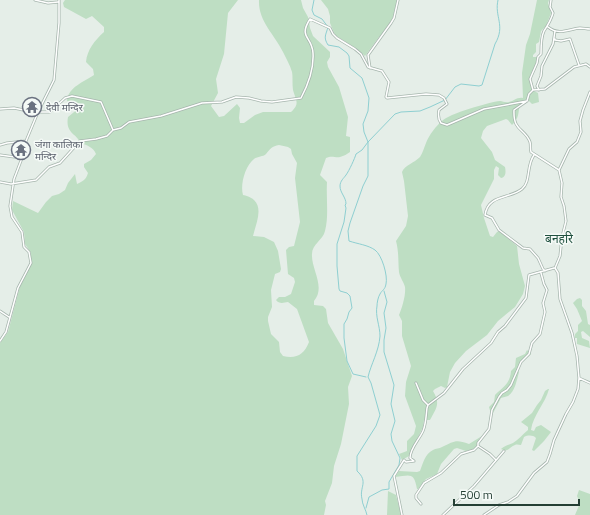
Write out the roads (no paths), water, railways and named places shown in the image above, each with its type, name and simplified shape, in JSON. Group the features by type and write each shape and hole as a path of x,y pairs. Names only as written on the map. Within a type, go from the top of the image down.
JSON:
{"street":[{"path":"0,341 6,332 18,288 30,263 29,252 24,247 22,232 12,217 10,210 14,183 26,142 38,112 54,80 59,23 59,1 48,3 35,0"},
{"path":"370,68 368,56 394,18 398,0"},
{"path":"533,90 530,79 538,57 541,54 544,32 548,27 553,13 550,7 551,0"},
{"path":"0,182 14,183 36,180 49,167 60,163 80,141 102,138 107,136 113,130 121,128 129,122 161,116 202,103 222,102 236,97 272,102 301,98 309,82 312,62 311,46 306,37 305,31 310,19 330,28 337,38 361,54 368,67 382,71 388,80 387,98 426,94 439,95 444,98 447,104 439,110 439,120 441,123 447,125 484,109 527,101"},
{"path":"548,27 555,31 564,32 577,28 590,29"},
{"path":"538,90 537,86 541,76 542,66 555,39 555,31"},
{"path":"555,39 561,41 570,39 579,65"},
{"path":"559,170 531,152 530,142 516,125 514,110 527,101 529,94 533,90 544,89 579,65 588,64 590,67"},
{"path":"555,268 560,256 562,237 566,221 561,197 562,183 559,170 569,149 575,144 581,132 580,122 590,92"},
{"path":"0,109 14,108 38,112 52,111 65,98 72,96 98,101 102,105 113,130"},
{"path":"0,145 7,142 26,142"},
{"path":"0,155 22,158"},
{"path":"534,155 528,170 528,180 522,190 493,201 486,210 485,215 492,218 499,230 523,248 530,249 538,258 545,271"},
{"path":"402,515 394,476 404,460 406,462 414,461 410,458 410,456 423,432 428,405 440,397 463,369 491,343 526,298 529,275 555,268"},
{"path":"484,515 517,496 534,473 547,462 554,440 578,389 579,378 577,356 572,333 560,300 558,273 555,268"},
{"path":"421,504 416,498 416,495 424,483 441,473 461,454 474,450 478,446 480,439 484,437 489,429 492,410 502,393 511,385 521,362 529,354 532,343 538,337 542,328 545,312 543,303 547,290 541,273"},
{"path":"0,312 9,317"},
{"path":"579,378 590,383"},
{"path":"416,382 423,400 428,405"},
{"path":"478,446 496,460"},
{"path":"443,515 474,486 504,451"}],"waterway":[{"path":"314,0 312,10 314,15 322,19 328,27 325,38 326,42 328,45 339,47 347,53 349,56 350,68 362,78 369,98 368,111 363,124 368,142 362,150 356,154 349,171 340,184 340,188 346,202 346,208 344,222 337,244 339,289 350,296 352,308 344,324 347,361 353,374 366,377"},
{"path":"367,515 362,501 361,495 363,482 361,475 357,471 357,456 376,426 380,415 368,377 379,342 380,332 377,303 379,295 386,286 386,276 384,266 378,253 369,247 349,241 348,231 363,186 368,176 368,142 395,114 401,112 420,111 430,107 445,100 455,87 461,84 482,85 500,32 497,11 498,0"},
{"path":"366,508 369,497 382,490 389,489 389,482 399,465 400,458 392,441 391,434 395,421 391,404 394,385 384,352 386,328 384,313 387,302 384,291"}],"place":[{"name":"देवी मन्दिर","path":"32,107"},
{"name":"जंगा कालिका मन्दिर","path":"21,150"}],"district":[{"name":"बनहरि","path":"559,239"}]}
